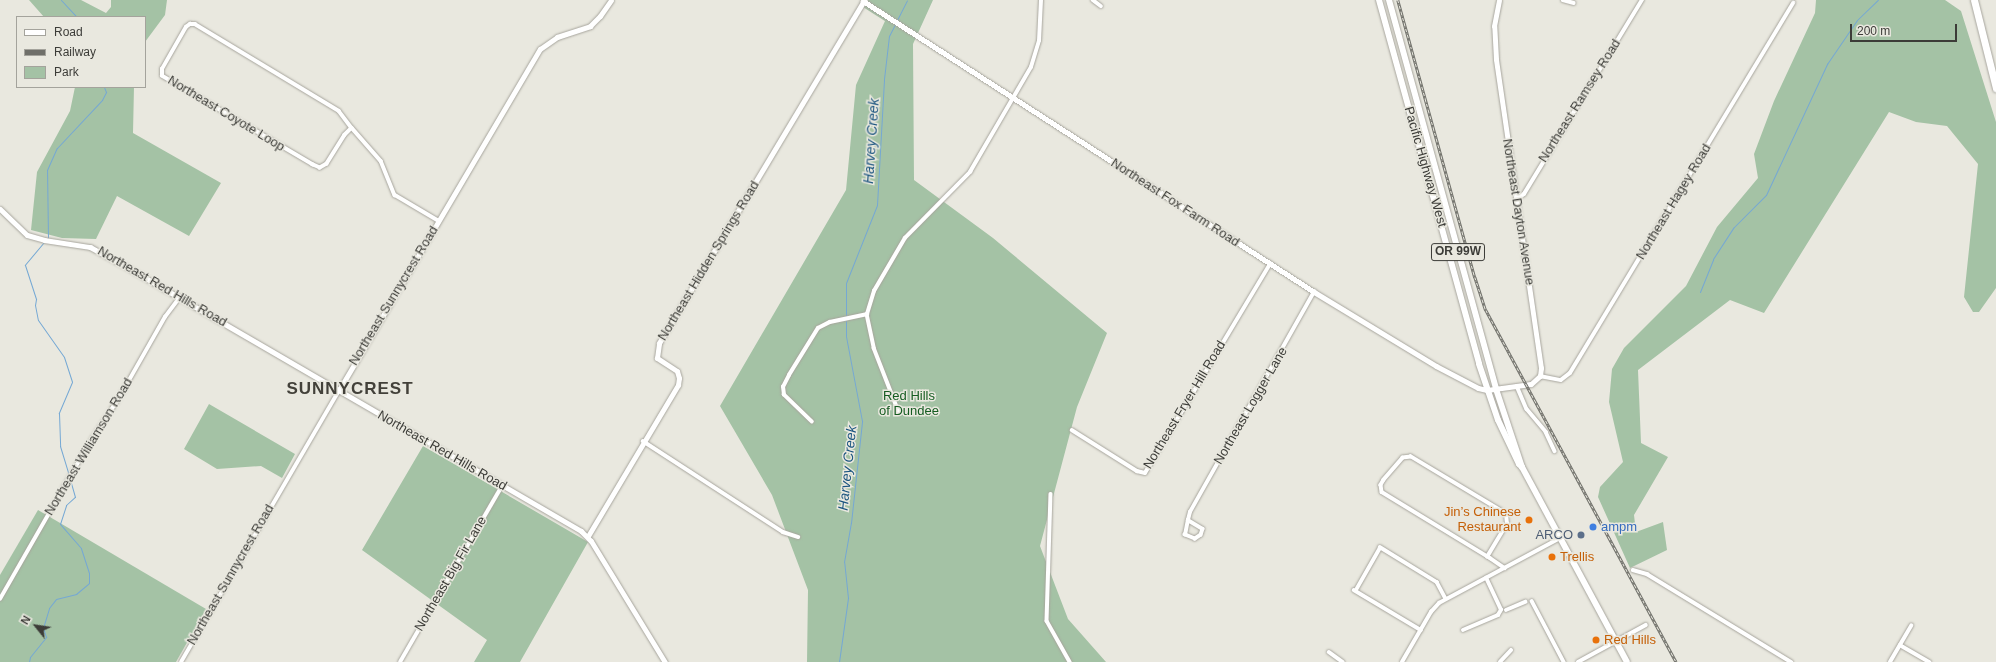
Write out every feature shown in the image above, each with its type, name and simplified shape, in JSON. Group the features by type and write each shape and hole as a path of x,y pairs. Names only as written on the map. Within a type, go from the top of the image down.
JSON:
{"highway":[{"path":"1974,0 1996,88"}],"main road":[{"name":"Pacific Highway West","path":"1379,0 1487,390 1505,437 1560,538"},
{"name":"Pacific Highway West","path":"1389,0 1496,389 1522,467"},
{"name":"OR 99W","path":"1560,538 1627,662"}],"street":[{"name":"Northeast Sunnycrest Road","path":"181,662 540,49 557,37 590,26 600,16 611,0"},
{"path":"899,412 874,348 867,314 874,291 900,246 967,176 1027,75 1036,54 1041,24 1041,0"},
{"path":"1093,0 1101,6"},
{"name":"Northeast Dayton Avenue","path":"1499,0 1494,22 1494,42 1540,356 1540,376"},
{"path":"1563,0 1574,3"},
{"name":"Northeast Ramsey Road","path":"1516,200 1524,194 1642,0"},
{"name":"Northeast Fox Farm Road","path":"863,1 1012,99 1314,292 1436,366 1478,388 1487,390 1496,389"},
{"name":"Northeast Hidden Springs Road","path":"588,536 679,381 675,369 657,358 658,346 863,1"},
{"name":"Northeast Hagey Road","path":"1540,376 1561,380 1570,373 1793,3"},
{"name":"Northeast Coyote Loop","path":"352,128 345,134 327,164 317,167 164,78 160,72 186,27 196,24 335,107 381,161 395,195 439,221"},
{"name":"Northeast Red Hills Road","path":"0,209 27,235 44,240 90,247 180,297 588,536 665,662"},
{"name":"Northeast Fryer Hill Road","path":"1072,430 1140,472 1145,473 1270,264"},
{"name":"Northeast Logger Lane","path":"1188,520 1203,529 1201,535 1195,539 1185,535 1188,520 1195,503 1314,292"},
{"name":"Northeast Williamson Road","path":"0,599 87,448 119,398 165,317 180,297"},
{"path":"812,422 788,401 783,389 818,328 830,322 867,314"},
{"path":"1496,389 1531,384 1540,376"},
{"path":"1517,386 1527,409 1546,432 1555,451"},
{"path":"643,441 783,532 798,537"},
{"path":"1488,557 1507,524 1506,514 1411,456 1406,456 1384,480 1381,485 1382,492 1505,568"},
{"name":"Northeast Big Fir Lane","path":"400,662 502,486"},
{"path":"1051,494 1047,621 1070,662"},
{"path":"1402,662 1435,607 1446,599 1560,538"},
{"path":"1421,630 1355,590 1380,548 1436,582 1446,599"},
{"path":"1633,570 1647,574 1791,662"},
{"path":"1463,630 1477,625 1501,610 1486,578"},
{"path":"1532,601 1564,662"},
{"path":"1506,610 1525,602"},
{"path":"1578,662 1646,625"},
{"path":"1890,662 1911,626"},
{"path":"1900,644 1929,662"},
{"path":"1500,662 1511,650"},
{"path":"1329,652 1343,662"}],"green space":[{"path":"29,0 81,0 106,13 111,7 111,0 167,0 165,15 146,41 146,16 43,16"},
{"name":"Red Hills of Dundee","path":"868,0 933,0 913,44 914,180 993,238 1107,333 1077,407 1040,546 1068,619 1106,662 807,662 808,590 772,495 720,406 846,190 856,85 885,21 863,7"},
{"path":"1816,0 1945,0 1961,11 1996,122 1996,288 1979,312 1973,312 1964,297 1978,164 1947,126 1916,122 1889,112 1764,313 1730,300 1638,370 1641,443 1668,457 1634,515 1636,532 1663,522 1667,550 1630,568 1598,497 1600,487 1623,462 1609,402 1612,369 1624,348 1686,286 1717,227 1758,178 1754,154 1774,101 1815,13"},
{"path":"75,88 134,88 133,133 221,183 189,236 117,196 96,239 62,238 31,230 37,172 70,111"},
{"path":"209,404 295,454 282,478 261,466 217,469 184,449"},
{"path":"423,446 588,542 520,662 474,662 487,640 362,550"},
{"path":"38,510 206,609 176,662 0,662 0,575"}],"waterway":[{"path":"61,0 76,16"},
{"name":"Harvey Creek","path":"897,20 907,0"},
{"path":"1700,292 1713,259 1734,227 1766,195 1827,64 1857,20 1878,0"},
{"name":"Harvey Creek","path":"846,317 846,283 877,205 884,79 889,36 895,24"},
{"path":"48,238 47,170 57,148 102,100 106,92 104,88"},
{"path":"44,242 25,265 36,299 35,305 38,320 64,357 72,382 59,413 60,446 69,476"},
{"name":"Harvey Creek","path":"839,662 848,598 844,562 851,523 862,421 846,336 846,320"},
{"path":"29,662 30,657 46,637 43,628 49,608 56,599 76,594 89,583 89,573 81,548 60,524 66,505 75,497 70,479"}],"railway":[{"path":"1398,0 1475,277 1486,310 1676,662"}],"place":[{"name":"Jin’s Chinese Restaurant","path":"1529,520"},
{"name":"ampm","path":"1593,527"},
{"name":"ARCO","path":"1581,535"},
{"name":"Trellis","path":"1552,557"},
{"name":"Red Hills","path":"1596,640"}],"district":[{"name":"SUNNYCREST","path":"350,389"}]}
